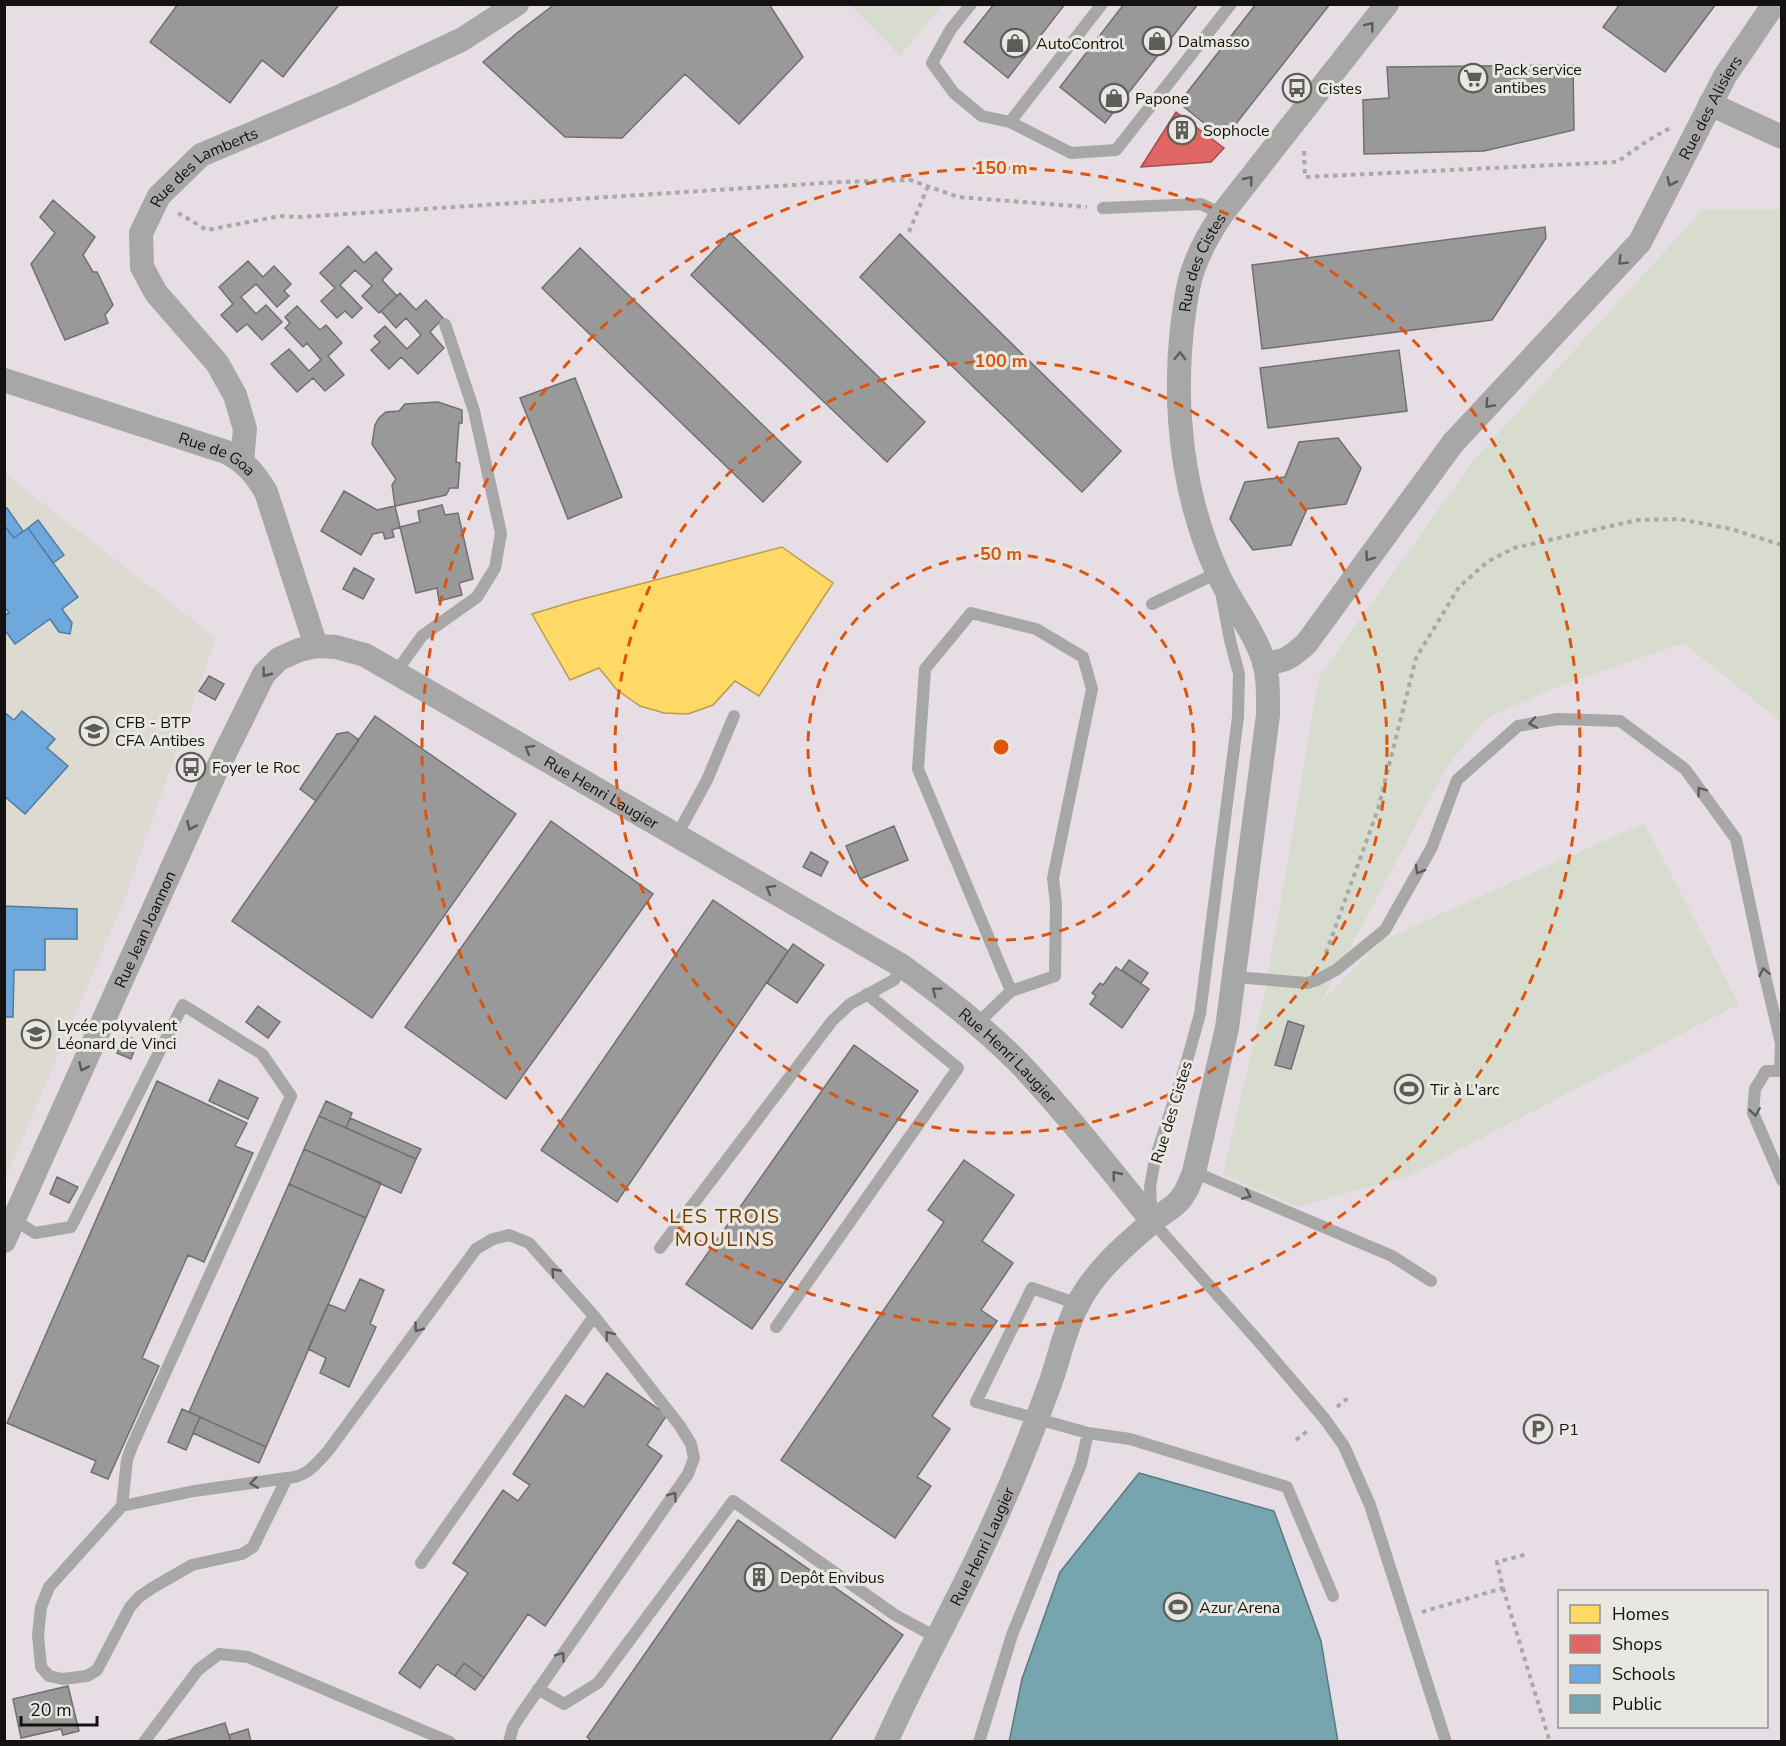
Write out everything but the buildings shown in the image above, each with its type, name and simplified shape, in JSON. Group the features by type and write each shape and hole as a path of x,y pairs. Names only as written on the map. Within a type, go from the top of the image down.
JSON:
{"street":[{"name":"Rue des Lamberts","path":"242,460 245,429 235,395 217,363 156,293 142,267 141,233 159,196 201,154 343,94 461,40 517,4"},
{"name":"Rue des Cistes","path":"1152,1221 1178,1203 1189,1186 1194,1172 1227,1028 1268,715 1269,687 1264,664 1250,631 1217,573 1201,530 1184,463 1180,415 1180,354 1186,294 1192,270 1206,238 1222,214 1386,4"},
{"name":"Rue des Alisiers","path":"1264,664 1290,659 1306,644 1453,443 1640,242 1725,76 1774,4"},
{"path":"1710,104 1782,137"},
{"name":"Rue de Goa","path":"4,380 226,452 242,460 266,492 316,646"},
{"name":"Rue Henri Laugier","path":"316,646 336,647 365,654 902,966 977,1024 1021,1065 1094,1149 1152,1221 1107,1265 1087,1288 1078,1304 1069,1323 1050,1382 989,1534 908,1693 886,1742"},
{"name":"Rue Jean Joannon","path":"9,1231 215,773 264,674 279,659 299,650 316,646"}],"lane":[{"path":"971,4 951,29 932,63 954,93 982,116 1010,122 1071,153 1116,150 1231,4"},
{"path":"1010,122 1102,4"},
{"path":"1103,208 1201,204 1222,214"},
{"path":"396,672 422,636 477,597 495,568 501,533 474,411 445,324"},
{"path":"1152,604 1217,573"},
{"name":"Rue des Cistes","path":"1152,1221 1150,1187 1155,1159 1200,1014 1238,717 1239,674 1217,573"},
{"path":"977,1024 1011,991 1055,976 1056,904 1053,878 1092,689 1083,657 1036,629 971,613 925,669 918,768 1011,991"},
{"path":"677,835 706,780 734,716"},
{"path":"1235,977 1307,983 1317,980 1336,970 1385,930 1432,847 1457,780 1518,726 1558,719 1620,721 1684,769 1736,839 1781,1043 1781,1071 1766,1071 1755,1089 1753,1113 1782,1180"},
{"path":"660,1248 832,1021 850,1004 894,980 902,966"},
{"path":"776,1327 958,1068 867,994"},
{"path":"9,1231 35,1233 71,1227 183,1005 262,1054 291,1096 132,1446 127,1460 122,1506 49,1587 41,1607 38,1635 41,1667 49,1676 63,1679 87,1676 97,1670 130,1607 139,1597 152,1587 192,1565 242,1554 253,1547 287,1478"},
{"path":"1194,1172 1392,1256 1431,1281"},
{"path":"1152,1221 1260,1343 1344,1446 1370,1504 1446,1742"},
{"path":"122,1506 194,1491 299,1477 310,1470 328,1451 476,1249 493,1239 509,1235 529,1243 594,1316 680,1426 691,1444 694,1458 688,1474 513,1727 509,1742"},
{"path":"1078,1304 1032,1288 976,1402 1088,1433 1130,1439 1287,1488 1333,1596"},
{"path":"421,1563 594,1316"},
{"path":"980,1742 1012,1635 1080,1464 1088,1433"},
{"path":"538,1689 564,1704 598,1683 733,1501 894,1615 936,1638"},
{"path":"144,1742 198,1670 219,1654 249,1657 450,1742"}],"path":[{"path":"1305,177 1617,162 1673,126"},
{"path":"172,210 207,230 280,216 299,217 840,182 910,180 958,197 1103,208"},
{"path":"909,232 928,186"},
{"path":"1317,980 1378,809 1416,658 1459,587 1487,562 1514,548 1637,520 1678,519 1731,529 1782,545"},
{"path":"1528,1554 1497,1562 1550,1742"},
{"path":"1422,1611 1503,1588"}],"shaded area":[{"path":"463,4 850,5 900,56 942,5 1781,5 1781,209 1703,209 1474,460 1319,677 1448,765 1487,718 1564,684 1684,643 1781,722 1781,1741 5,1742 5,5 453,5 450,13"},
{"path":"850,5 942,5 900,56"},
{"path":"1703,209 1781,209 1781,722 1684,643 1564,684 1487,718 1448,765 1321,1002 1383,940 1644,823 1739,1004 1411,1175 1297,1207 1223,1174 1264,998 1319,677 1474,460"},
{"name":"CFB - BTP CFA Antibes","path":"5,474 216,638 126,896 5,1180"}],"place":[{"name":"Dalmasso","path":"1157,41"},
{"name":"AutoControl","path":"1015,43"},
{"name":"Pack service antibes","path":"1473,78"},
{"name":"Cistes","path":"1297,88"},
{"name":"Papone","path":"1114,98"},
{"name":"Sophocle","path":"1182,130"},
{"name":"CFB - BTP CFA Antibes","path":"94,731"},
{"name":"Foyer le Roc","path":"191,767"},
{"name":"Lycée polyvalent Léonard de Vinci","path":"36,1034"},
{"name":"Tir à L'arc","path":"1409,1089"},
{"name":"P1","path":"1538,1429"},
{"name":"Depôt Envibus","path":"759,1577"},
{"name":"Azur Arena","path":"1178,1607"}],"district":[{"name":"LES TROIS MOULINS","path":"725,1228"}]}
